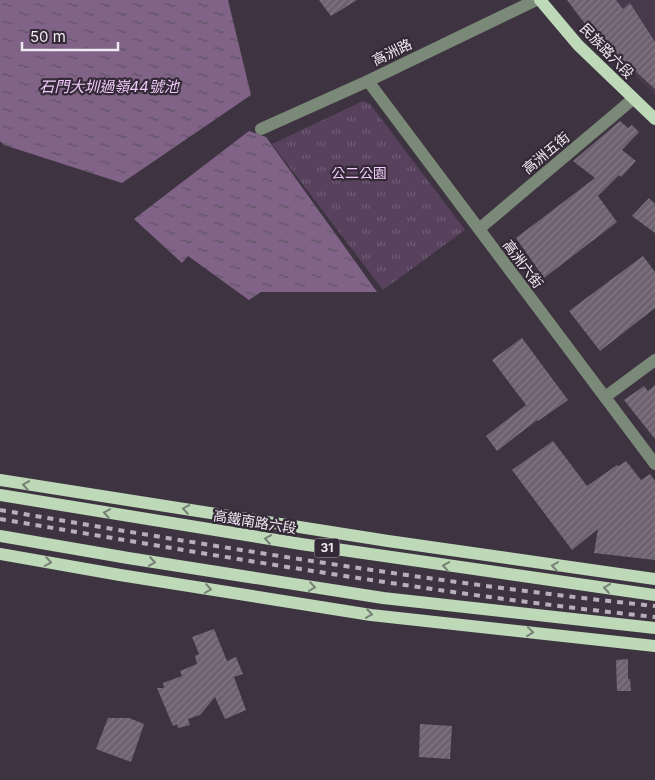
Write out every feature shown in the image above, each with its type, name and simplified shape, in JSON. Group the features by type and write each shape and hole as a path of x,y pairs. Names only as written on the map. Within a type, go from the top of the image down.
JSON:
{"main road":[{"name":"民族路六段","path":"540,0 578,45 655,119"},
{"name":"高鐵南路六段","path":"0,480 655,579"},
{"name":"高鐵南路六段","path":"0,495 301,544 655,595"},
{"path":"0,536 383,598 655,628"},
{"path":"301,544 381,539"},
{"path":"0,554 319,607 655,646"},
{"path":"319,607 383,598"}],"street":[{"name":"高洲路","path":"261,130 536,0"},
{"name":"高洲六街","path":"368,81 655,464"},
{"name":"高洲五街","path":"479,230 633,99"},
{"path":"604,397 655,360"}],"shaded area":[{"path":"567,0 655,0 655,95 591,32"}],"green space":[{"name":"公二公園","path":"363,101 370,104 465,230 383,290 272,144"}],"water":[{"name":"石門大圳過嶺44號池","path":"0,0 228,0 251,95 122,183 4,145 0,141"},
{"path":"249,131 266,137 377,292 261,292 249,300 188,256 182,263 134,219"}],"building":[{"path":"319,0 357,0 331,16"},
{"path":"567,0 616,0 623,9 630,3 655,42 655,89 589,29"},
{"path":"620,121 628,128 632,125 639,132 622,150 636,161 621,177 619,175 598,196 617,222 544,278 516,238 595,178 573,161"},
{"path":"649,198 655,204 655,233 632,216"},
{"path":"643,256 655,272 655,308 600,351 569,311"},
{"path":"522,338 568,400 537,420 497,451 486,436 526,405 492,360"},
{"path":"655,385 655,439 624,400 644,386 648,391"},
{"path":"553,441 587,486 626,461 641,480 650,474 655,481 655,560 594,553 598,529 572,550 512,470"},
{"path":"214,629 227,661 236,657 243,674 234,677 246,710 225,719 215,697 200,715 188,719 190,725 178,728 177,724 173,726 157,688 164,688 163,683 182,676 180,671 197,664 195,656 199,654 192,637"},
{"path":"628,659 628,679 630,679 631,691 617,691 616,660"},
{"path":"108,718 129,718 144,724 131,762 96,749"},
{"path":"420,724 452,726 450,759 419,757"}],"railway":[{"path":"0,510 245,551 490,586 655,606"},
{"path":"0,519 409,586 655,617"}]}
